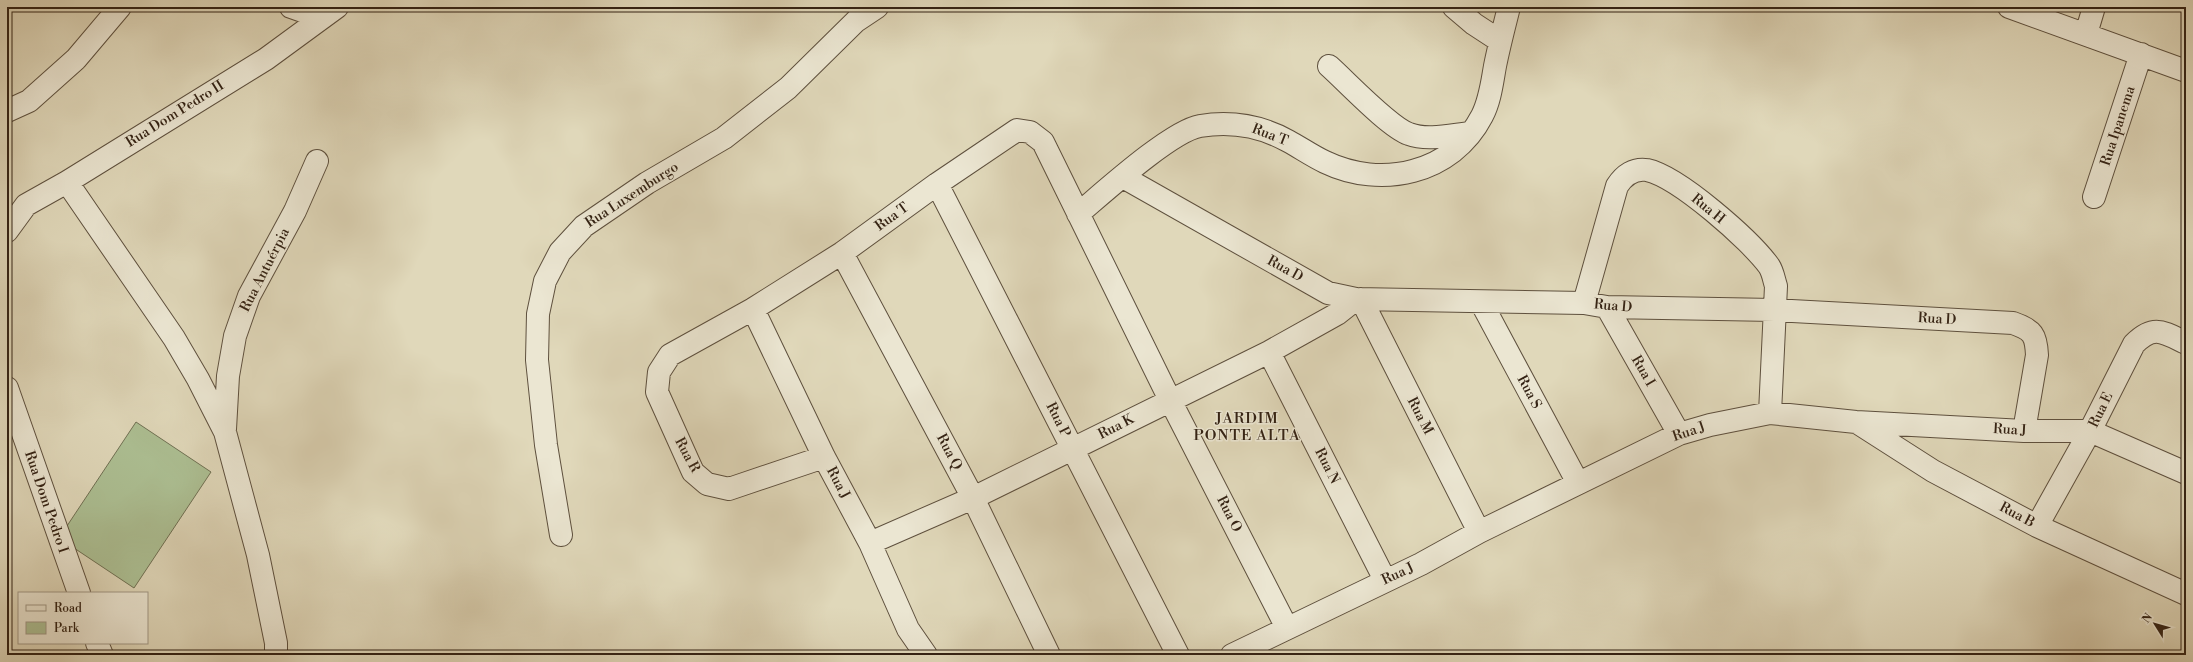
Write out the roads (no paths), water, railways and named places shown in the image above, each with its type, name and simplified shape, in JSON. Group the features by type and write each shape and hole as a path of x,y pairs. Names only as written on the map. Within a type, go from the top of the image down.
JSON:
{"street":[{"path":"7,110 29,101 76,59 120,7"},
{"path":"291,7 330,13"},
{"name":"Rua Luxemburgo","path":"561,535 546,445 537,360 538,314 545,281 560,252 584,226 647,183 724,138 788,88 856,22 877,7"},
{"path":"1454,7 1474,24 1500,41"},
{"name":"Rua T","path":"1078,214 1170,140 1198,126 1228,124 1255,128 1287,140 1336,168 1362,173 1389,176 1430,166 1451,153 1470,133 1482,116 1489,97 1508,7"},
{"path":"2009,7 2186,71"},
{"path":"2086,34 2094,7"},
{"name":"Rua Dom Pedro II","path":"7,231 16,207 67,182 266,59 330,13"},
{"name":"Rua Ipanema","path":"2094,197 2141,54"},
{"path":"1329,66 1393,124 1409,134 1426,137 1470,133"},
{"name":"Rua T","path":"670,355 753,309 842,253 937,184 1017,130 1030,132 1042,142 1170,400"},
{"name":"Rua Antuérpia","path":"225,432 228,376 235,336 249,296 295,211 317,161"},
{"name":"Rua H","path":"1584,303 1617,186 1622,177 1629,173 1647,170 1660,175 1698,199 1757,251 1770,268 1776,286 1770,413"},
{"name":"Rua D","path":"1123,178 1328,293 1358,299 1584,303 1607,307 1774,310 1999,322 2022,326 2028,329 2035,339 2037,355 2024,431"},
{"path":"67,182 174,338 201,384 225,432 258,555 276,643 276,655"},
{"name":"Rua P","path":"937,184 1178,655"},
{"name":"Rua Q","path":"842,253 973,498 1049,655"},
{"name":"Rua K","path":"870,543 973,498 1269,352 1337,314 1358,299"},
{"name":"Rua M","path":"1358,299 1479,532"},
{"name":"Rua S","path":"1481,302 1578,483"},
{"name":"Rua I","path":"1607,307 1679,434"},
{"name":"Rua J","path":"753,309 824,457 870,543 908,628 926,655"},
{"name":"Rua E","path":"2037,526 2090,431 2134,344 2144,334 2150,332 2162,332 2186,343"},
{"name":"Rua N","path":"1269,352 1385,580"},
{"name":"Rua R","path":"670,355 659,372 657,392 693,472 707,484 729,489 824,457"},
{"name":"Rua Dom Pedro I","path":"7,388 79,592"},
{"name":"Rua O","path":"1170,400 1287,628"},
{"name":"Rua J","path":"1232,655 1385,580 1421,564 1479,532 1679,434 1710,424 1770,413 1856,422 2024,431 2090,431 2186,472"},
{"name":"Rua B","path":"1856,422 1933,471 2037,526 2186,594"},
{"path":"97,644 102,655"}],"district":[{"name":"JARDIM PONTE ALTA","path":"1247,426"}]}
